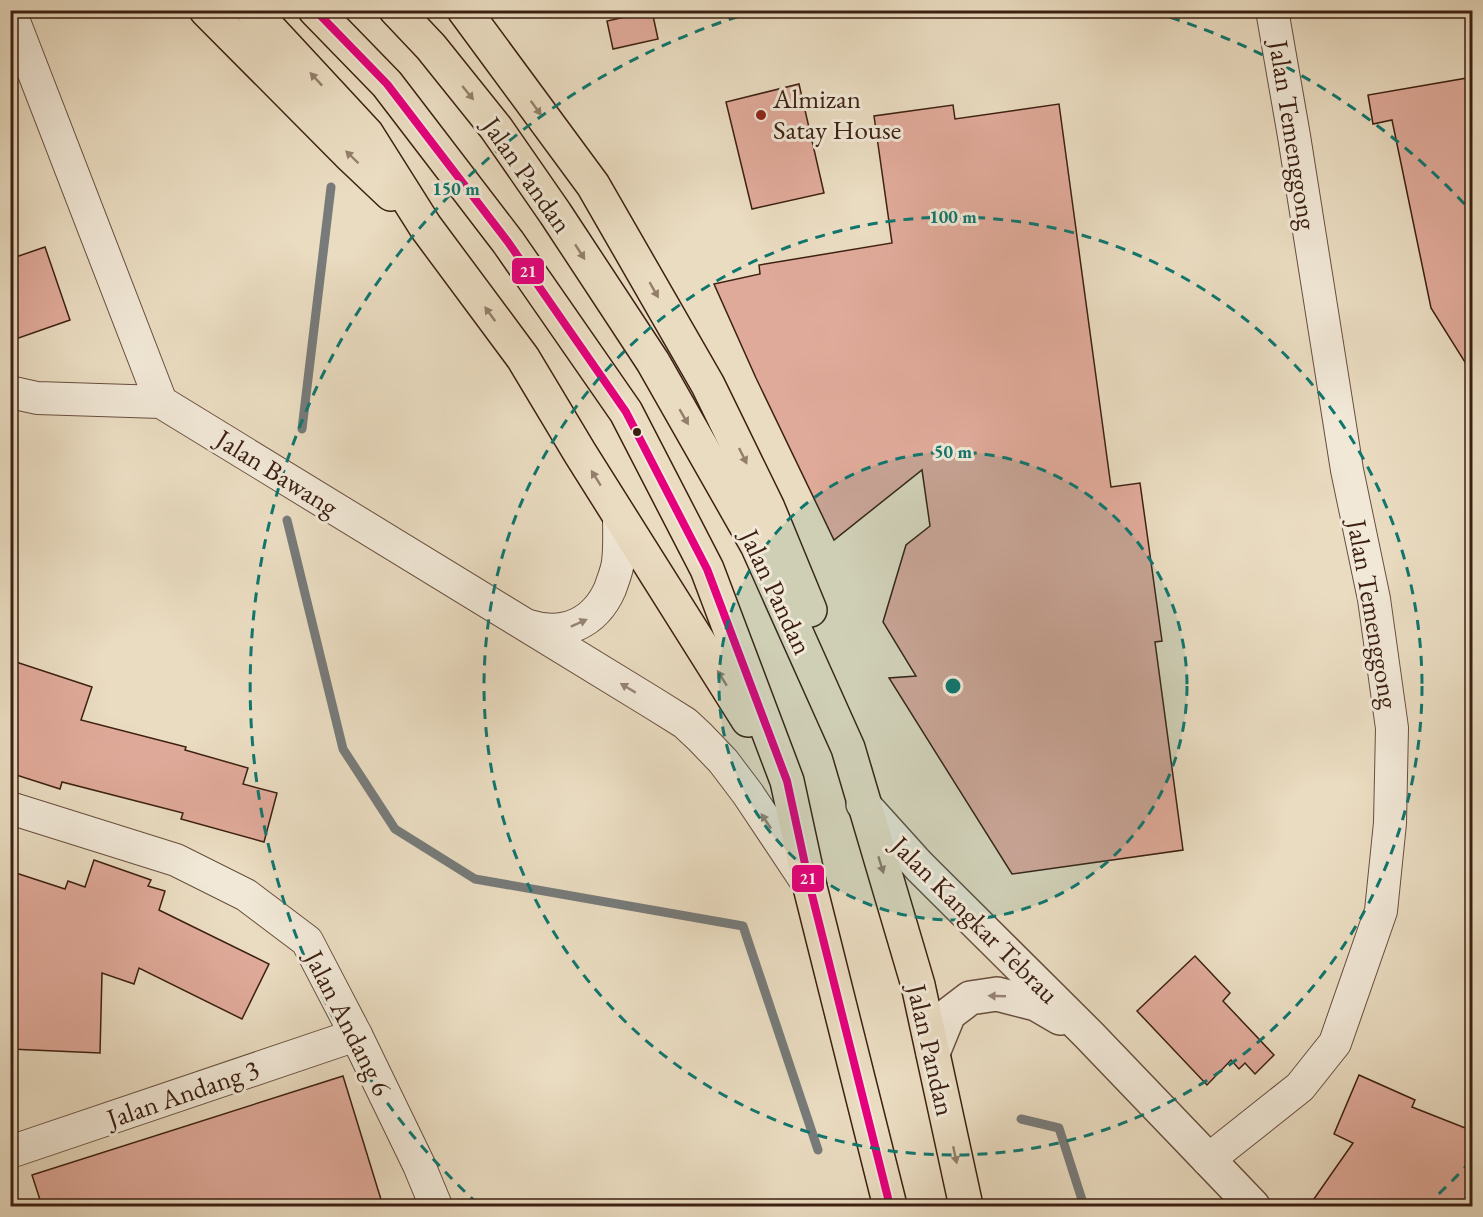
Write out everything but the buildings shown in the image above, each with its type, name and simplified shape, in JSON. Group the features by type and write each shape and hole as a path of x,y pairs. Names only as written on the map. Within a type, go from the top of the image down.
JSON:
{"highway":[{"path":"206,10 352,157 425,226"},
{"path":"252,10 367,134 425,226 523,358 787,781"},
{"name":"Jalan Pandan","path":"315,10 387,84 508,242 626,412 707,569 787,781 810,887 890,1206"},
{"name":"Jalan Pandan","path":"396,10 431,47 496,128 555,213 652,362 757,545 848,748 918,985 966,1206"},
{"path":"464,10 593,185 708,385 768,507 816,626 848,748"}],"street":[{"name":"Jalan Temenggong","path":"1208,1160 1300,1087 1335,1042 1381,911 1390,823 1392,728 1374,599 1347,470 1272,10"},
{"path":"10,11 161,402"},
{"name":"Jalan Bawang","path":"10,392 37,398 161,402 669,713 700,736 723,761 748,794 810,887"},
{"name":"Jalan Bawang","path":"522,624 538,628 567,628 582,624 593,615 615,577 618,562 619,515"},
{"name":"Jalan Kangkar Tebrau","path":"863,804 919,866 1088,1034 1252,1206"},
{"name":"Jalan Andang 6","path":"10,808 176,860 246,895 307,941 419,1164 436,1206"},
{"name":"Jalan Kangkar Tebrau","path":"933,1053 949,1014 970,998 997,994 1036,1004 1088,1034"},
{"name":"Jalan Andang 3","path":"10,1152 356,1035"}],"waterway":[{"path":"302,429 331,187"},
{"path":"287,520 343,749 395,829 475,879 743,926 818,1150"},
{"path":"1021,1119 1059,1128 1084,1206"}],"transit line":[{"name":"21","path":"315,10 387,84 508,242 626,412 707,569 787,781 810,887 890,1206"}],"place":[{"name":"Almizan Satay House","path":"761,115"}]}
